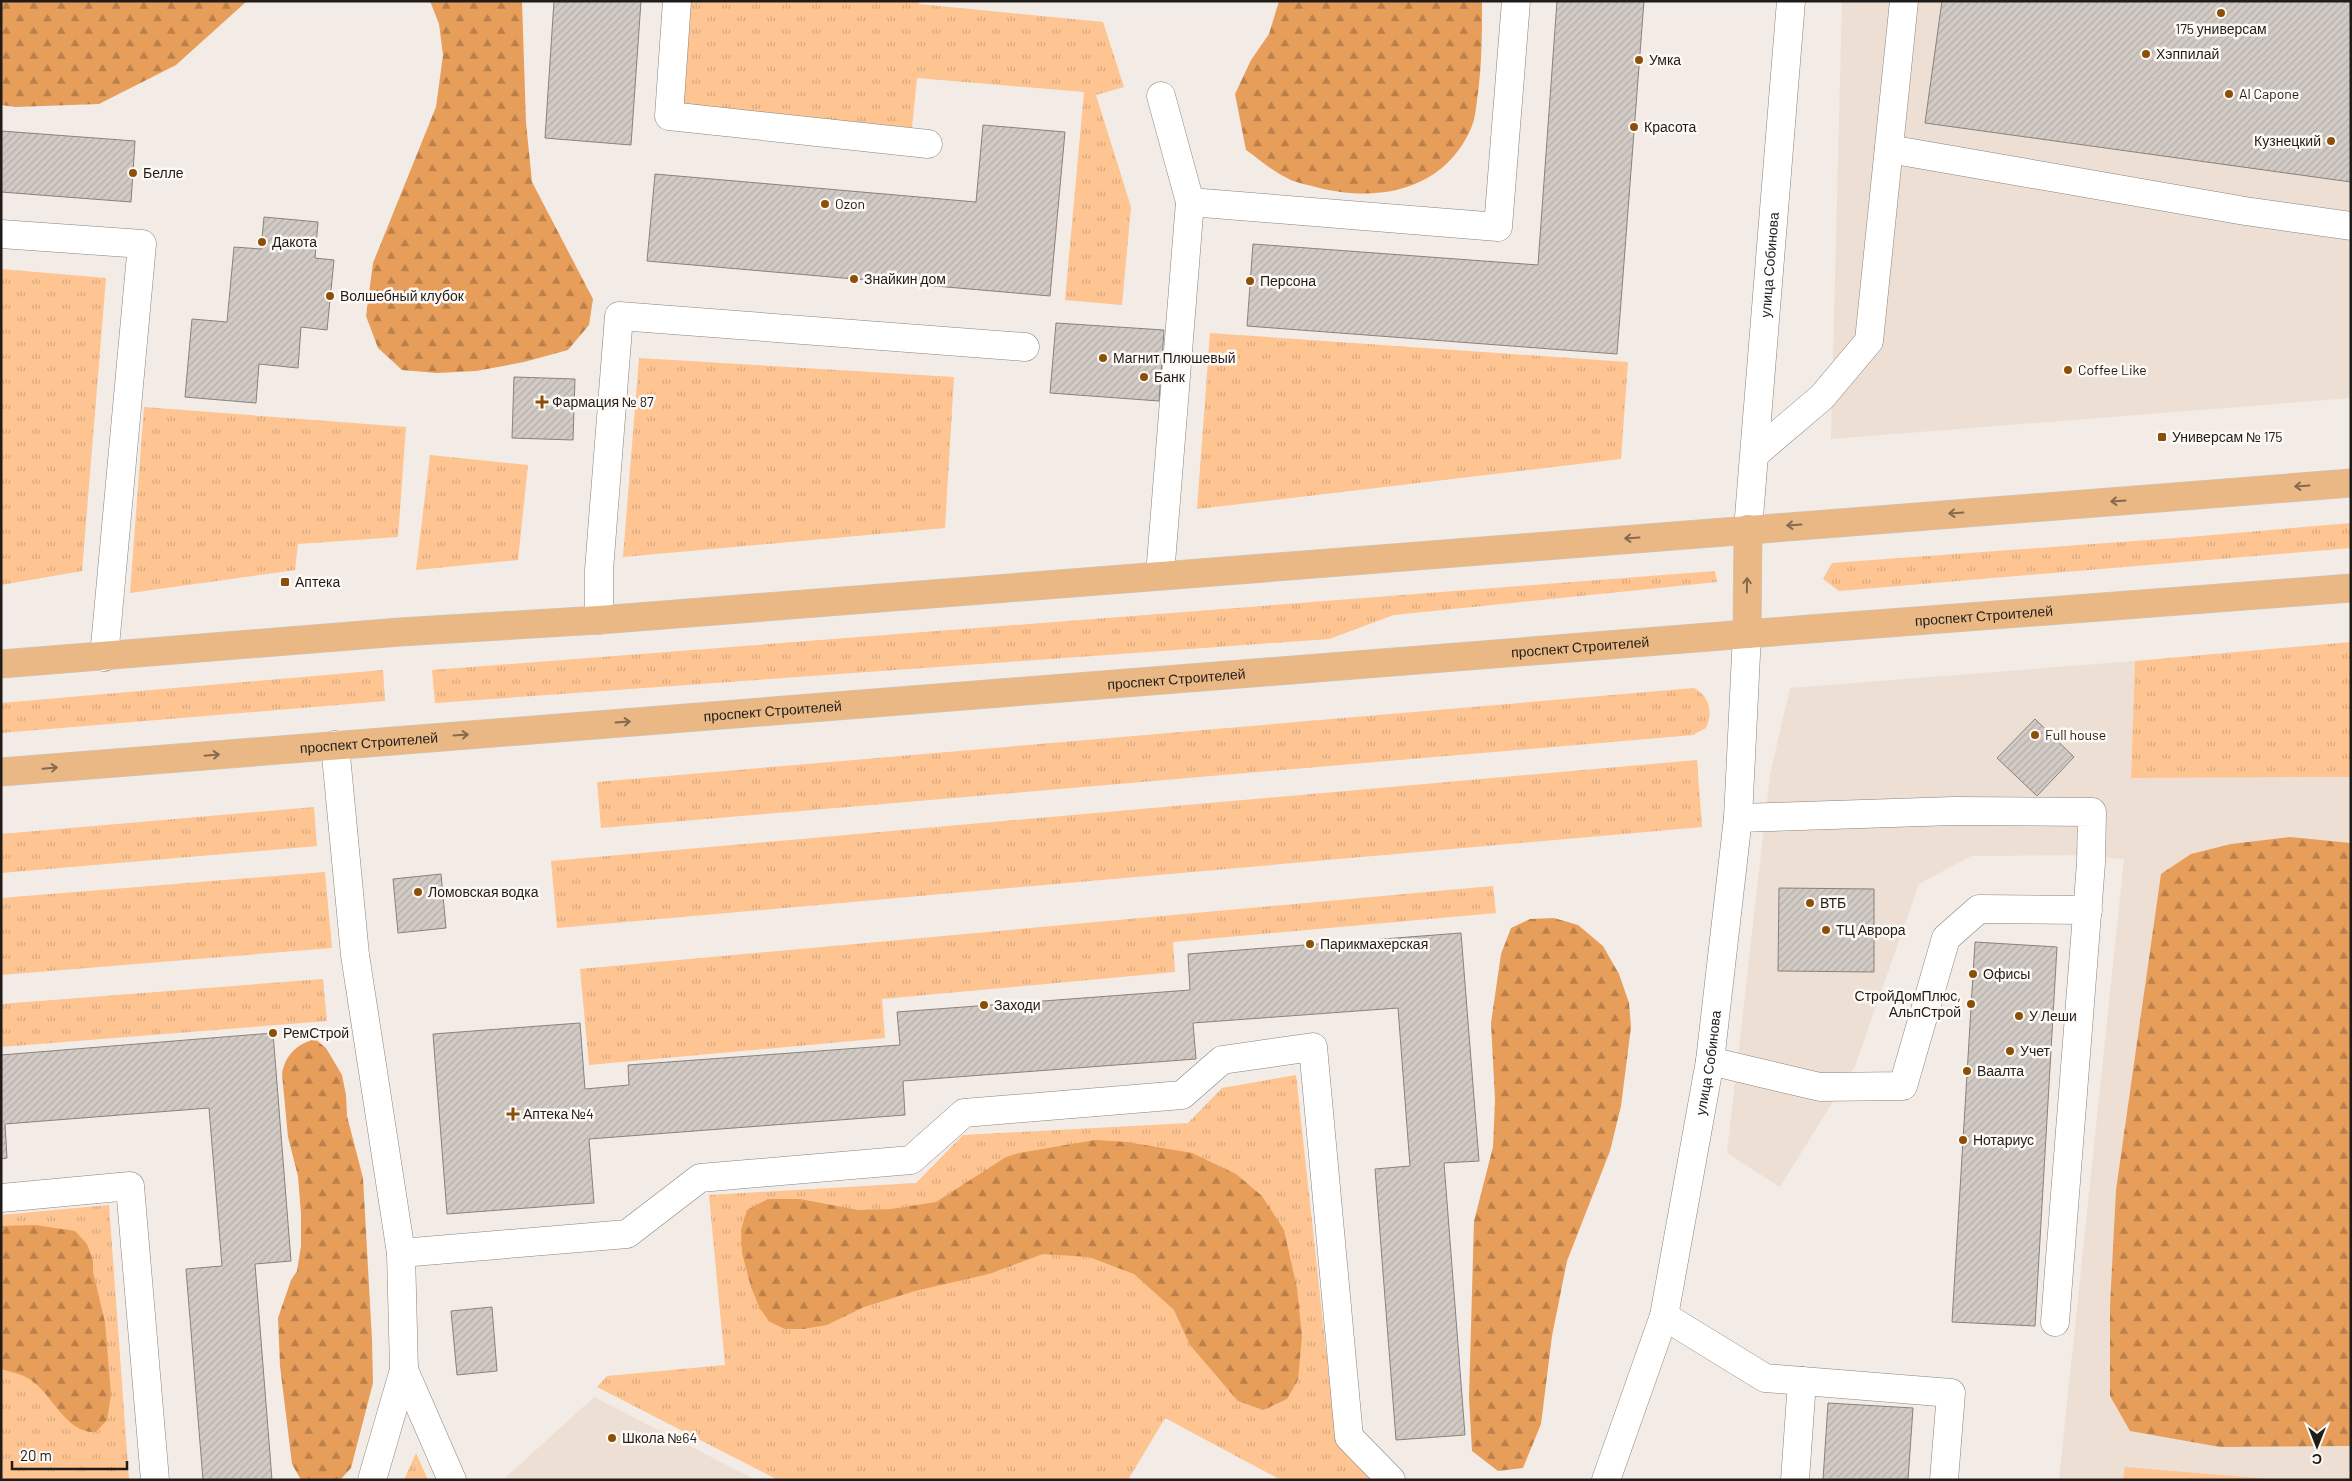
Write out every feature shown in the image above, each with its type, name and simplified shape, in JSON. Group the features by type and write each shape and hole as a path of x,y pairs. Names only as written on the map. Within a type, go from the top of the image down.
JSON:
{"main road":[{"path":"1,664 400,632 599,620 2351,483"},
{"path":"1747,634 1748,529"},
{"name":"проспект Строителей","path":"1,772 2351,588"}],"street":[{"path":"677,1 669,116 928,144"},
{"path":"1190,202 1498,227 1516,1"},
{"name":"улица Собинова","path":"1748,529 1791,1"},
{"path":"1754,454 1822,397 1869,341 1904,1"},
{"path":"1160,575 1190,202 1161,96"},
{"path":"1889,149 2245,211 2351,226"},
{"path":"1,234 142,244 104,657"},
{"path":"599,620 599,570 619,316 1025,347"},
{"name":"улица Собинова","path":"1606,1480 1664,1316 1710,1061 1738,818 1747,634"},
{"path":"335,745 355,954 401,1254 404,1370 372,1480"},
{"path":"1738,818 1954,811 2092,812 2088,910 2056,1322"},
{"path":"1710,1061 1820,1087 1904,1086 1946,938 1979,909 2088,910"},
{"path":"401,1254 627,1234 700,1178 911,1160 964,1113 1182,1095 1222,1060 1313,1047 1349,1437 1390,1480"},
{"path":"1,1198 130,1186 155,1480"},
{"path":"1664,1316 1764,1378 1951,1393 1944,1480"},
{"path":"404,1370 452,1480"},
{"path":"1795,1480 1802,1381"}],"shaded area":[{"path":"1842,1 2351,1 2351,398 1831,439"},
{"path":"2135,661 2131,778 2351,777 2351,1480 2059,1480 2124,859 2072,855 1971,856 1919,884 1855,1066 1780,1187 1727,1153 1770,775 1790,688"},
{"name":"Школа №64","path":"594,1397 756,1480 503,1480"}],"green space":[{"path":"1,1 247,1 176,65 99,104 15,107 1,105"},
{"path":"430,1 522,1 526,123 532,182 593,299 589,325 568,350 524,362 476,371 437,373 402,370 378,348 366,316 373,263 436,107 443,55 439,24"},
{"path":"691,1 919,1 919,4 1103,22 1124,87 1096,95 1131,207 1122,305 1065,300 1084,92 917,78 912,128 681,107"},
{"path":"1279,1 1482,1 1481,63 1474,120 1460,148 1444,166 1426,179 1406,187 1360,194 1336,191 1293,181 1276,172 1246,150 1235,94 1251,60 1269,34"},
{"path":"1,269 106,278 82,571 1,585"},
{"path":"1210,333 1628,362 1621,459 1197,509"},
{"path":"639,358 954,377 945,528 623,557"},
{"path":"144,407 406,427 398,537 298,544 295,570 130,593"},
{"path":"430,455 528,465 518,560 416,570"},
{"path":"2351,523 2351,548 1839,591 1823,579 1832,563 2189,537"},
{"path":"1715,571 1717,582 1394,615 1329,639 435,703 432,670"},
{"path":"2351,642 2351,777 2131,778 2135,661"},
{"path":"383,670 385,701 1,733 1,703"},
{"path":"1694,688 1707,700 1709,716 1706,728 1693,735 601,828 597,782"},
{"path":"1697,760 1702,827 557,928 551,861"},
{"path":"314,807 317,846 1,873 1,834"},
{"path":"2290,837 2351,843 2351,1446 2220,1447 2130,1431 2110,1396 2110,1306 2116,1190 2161,874 2191,854 2231,844"},
{"path":"325,872 332,948 1,975 1,898"},
{"path":"1493,886 1496,913 1173,942 1175,972 882,999 885,1038 589,1065 580,969"},
{"path":"1554,918 1578,925 1603,946 1619,974 1629,1003 1631,1027 1621,1106 1610,1151 1567,1261 1552,1336 1541,1424 1523,1468 1498,1471 1472,1451 1469,1398 1474,1221 1493,1147 1495,1100 1491,1023 1501,954 1511,928 1530,919"},
{"path":"323,979 327,1021 1,1047 1,1004"},
{"path":"315,1039 326,1048 342,1075 346,1095 347,1116 363,1178 373,1383 351,1468 340,1480 301,1480 292,1464 280,1366 278,1318 291,1280 297,1271 301,1246 298,1176 288,1137 282,1074 286,1061 293,1051 297,1047"},
{"path":"1296,1075 1336,1442 1374,1480 1281,1480 1165,1418 1128,1480 778,1480 597,1387 607,1376 725,1365 709,1195 916,1183 963,1135 1188,1123 1222,1088"},
{"path":"1095,1140 1127,1142 1192,1153 1236,1174 1262,1196 1284,1230 1297,1288 1302,1336 1298,1380 1287,1399 1263,1410 1238,1401 1190,1345 1174,1310 1134,1274 1089,1257 1043,1254 989,1274 915,1291 864,1307 827,1325 804,1329 785,1329 770,1322 760,1309 751,1287 742,1253 741,1230 747,1210 768,1199 800,1199 858,1210 891,1209 936,1202 1006,1157"},
{"path":"109,1205 129,1480 1,1480 1,1215"},
{"path":"35,1225 75,1231 87,1244 93,1261 93,1272 105,1322 111,1395 107,1420 96,1432 85,1431 76,1427 60,1412 39,1387 28,1378 1,1369 1,1226"},
{"path":"416,1453 428,1480 404,1480"},
{"path":"2125,1467 2280,1480 2123,1480"}],"building":[{"path":"554,1 641,1 631,145 545,138"},
{"path":"1557,1 1644,1 1617,354 1247,326 1253,244 1538,265"},
{"path":"1942,1 2351,1 2351,182 1925,123"},
{"path":"983,125 1065,132 1050,296 647,261 655,174 976,202"},
{"path":"1,131 135,141 131,202 1,192"},
{"path":"264,217 318,222 315,258 334,260 327,330 301,327 298,368 259,364 256,403 185,397 192,319 227,322 234,247 261,249"},
{"path":"1056,323 1164,330 1159,401 1050,393"},
{"path":"514,377 575,379 573,440 512,438"},
{"path":"2035,719 2074,757 2037,796 1997,758"},
{"name":"Ломовская водка","path":"441,874 446,928 398,933 393,879"},
{"name":"ТЦ Аврора","path":"1779,888 1874,889 1874,972 1778,971"},
{"path":"1461,933 1479,1161 1444,1163 1465,1435 1396,1440 1375,1169 1410,1166 1398,1008 1193,1023 1196,1059 903,1081 905,1115 589,1139 594,1203 447,1214 433,1034 580,1023 585,1089 629,1085 628,1065 900,1045 897,1012 1190,990 1188,954"},
{"path":"1975,942 2057,947 2035,1326 1952,1322"},
{"path":"273,1033 291,1261 255,1264 272,1480 203,1480 186,1269 222,1266 209,1108 5,1124 7,1158 1,1159 1,1055"},
{"path":"492,1307 497,1371 457,1375 451,1311"},
{"path":"1828,1403 1913,1408 1908,1480 1823,1480"}],"place":[{"name":"175 универсам","path":"2221,13"},
{"name":"Хэппилай","path":"2146,54"},
{"name":"Умка","path":"1639,60"},
{"name":"Al Capone","path":"2229,94"},
{"name":"Красота","path":"1634,127"},
{"name":"Кузнецкий","path":"2331,141"},
{"name":"Белле","path":"133,173"},
{"name":"Ozon","path":"825,204"},
{"name":"Дакота","path":"262,242"},
{"name":"Знайкин дом","path":"854,279"},
{"name":"Персона","path":"1250,281"},
{"name":"Волшебный клубок","path":"330,296"},
{"name":"Магнит Плюшевый","path":"1103,358"},
{"name":"Coffee Like","path":"2068,370"},
{"name":"Банк","path":"1144,377"},
{"name":"Фармация № 87","path":"542,402"},
{"name":"Универсам № 175","path":"2162,437"},
{"name":"Аптека","path":"285,582"},
{"name":"Full house","path":"2035,735"},
{"name":"Ломовская водка","path":"418,892"},
{"name":"ВТБ","path":"1810,903"},
{"name":"ТЦ Аврора","path":"1826,930"},
{"name":"Парикмахерская","path":"1310,944"},
{"name":"Офисы","path":"1973,974"},
{"name":"СтройДомПлюс, АльпСтрой","path":"1971,1004"},
{"name":"Заходи","path":"984,1005"},
{"name":"У Леши","path":"2019,1016"},
{"name":"РемСтрой","path":"273,1033"},
{"name":"Учет","path":"2010,1051"},
{"name":"Ваалта","path":"1967,1071"},
{"name":"Аптека №4","path":"513,1114"},
{"name":"Нотариус","path":"1963,1140"},
{"name":"Школа №64","path":"612,1438"}]}
